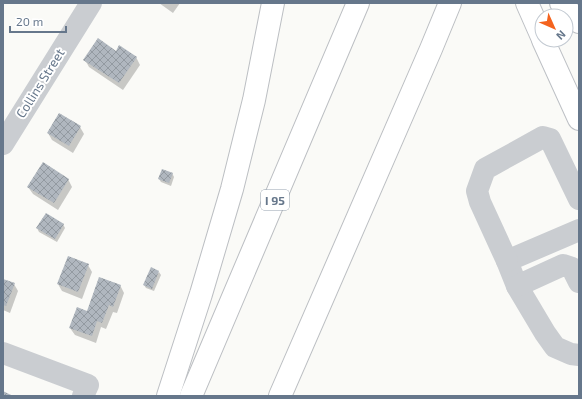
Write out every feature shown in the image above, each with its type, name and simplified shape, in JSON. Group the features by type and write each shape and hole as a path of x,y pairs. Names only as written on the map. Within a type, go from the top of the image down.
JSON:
{"main road":[{"path":"168,396 201,294 232,189 254,100 273,3"},
{"name":"I 95","path":"191,396 358,3"},
{"path":"280,396 450,3"},
{"path":"527,3 534,19"},
{"path":"562,3 579,22"},
{"path":"548,48 579,119"}],"street":[{"name":"Collins Street","path":"3,144 91,3"},
{"path":"579,199 550,139 543,137 485,169 477,191 480,202 517,286 545,333 555,347 571,354 579,355"},
{"path":"507,261 579,230"},
{"path":"517,286 564,265 572,268 579,282"},
{"path":"3,354 85,390"}],"building":[{"path":"98,38 116,51 119,45 137,57 119,83 83,60"},
{"path":"59,113 81,126 69,146 47,133"},
{"path":"43,162 69,179 54,203 27,187"},
{"path":"162,169 173,173 169,183 158,179"},
{"path":"46,213 64,224 55,239 36,228"},
{"path":"68,256 89,264 78,292 57,284"},
{"path":"151,267 159,271 152,289 143,285"},
{"path":"99,277 121,285 113,307 109,305 102,323 97,321 92,336 69,328 77,307 87,311"},
{"path":"3,279 15,283 6,306 3,305"},
{"path":"3,391 13,396 3,396"}]}
